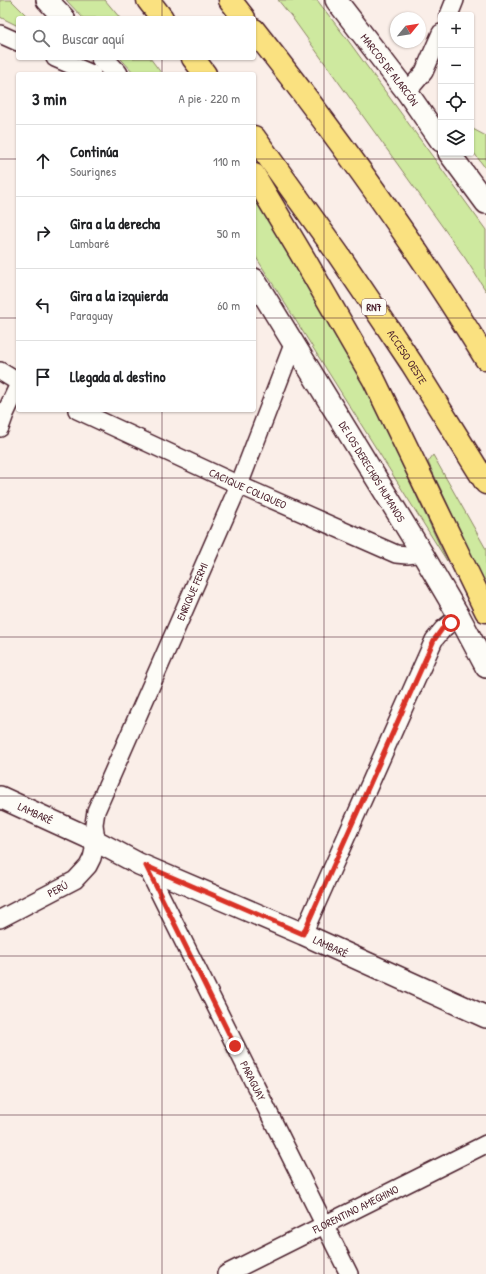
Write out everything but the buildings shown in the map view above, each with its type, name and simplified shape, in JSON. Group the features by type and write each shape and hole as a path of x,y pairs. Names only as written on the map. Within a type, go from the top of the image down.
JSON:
{"highway":[{"path":"148,0 158,16"},
{"path":"148,0 160,16"},
{"path":"230,0 242,16"},
{"path":"256,33 287,72 364,178 459,315 486,351"},
{"path":"184,60 192,72"},
{"path":"195,60 204,72"},
{"name":"ACCESO OESTE","path":"256,140 338,254 380,316 412,364 486,483"},
{"path":"256,178 374,380 486,611"},
{"path":"459,315 486,359"}],"street":[{"path":"47,0 62,16"},
{"name":"MARCOS DE ALARCÓN","path":"336,0 408,92 438,137"},
{"path":"450,12 455,0"},
{"path":"0,34 16,41"},
{"path":"408,92 424,72 438,40"},
{"path":"60,60 87,72"},
{"path":"104,60 115,72"},
{"path":"451,156 486,203"},
{"name":"DE LOS DERECHOS HUMANOS","path":"256,282 422,553 459,616 486,667"},
{"name":"ENRIQUE FERMI","path":"96,841 94,824 96,811 239,485 294,342"},
{"path":"0,371 16,381"},
{"path":"0,428 4,414 16,390"},
{"name":"CACIQUE COLIQUEO","path":"81,412 239,485 396,554 407,555 422,553"},
{"path":"303,934 434,640 442,629 459,616"},
{"name":"LAMBARÉ","path":"0,797 96,841 146,866 303,934 486,1017"},
{"name":"PERÚ","path":"0,919 75,880 88,866 92,858 96,841"},
{"name":"PARAGUAY","path":"146,866 349,1274"},
{"name":"FLORENTINO AMEGHINO","path":"226,1274 486,1144"}],"green space":[{"path":"0,0 11,0 27,16 16,16 16,25 0,17"},
{"path":"66,0 105,0 118,16 81,16"},
{"path":"278,0 317,0 486,230 486,291 465,258"},
{"path":"122,60 152,60 160,72 133,72"},
{"path":"474,130 486,136 486,169 474,153"},
{"path":"256,202 361,377 447,561 256,257"},
{"path":"433,455 486,549 486,587 428,462"}],"route":[{"path":"235,1046 146,866 303,934 434,640 442,629 451,623"}]}
